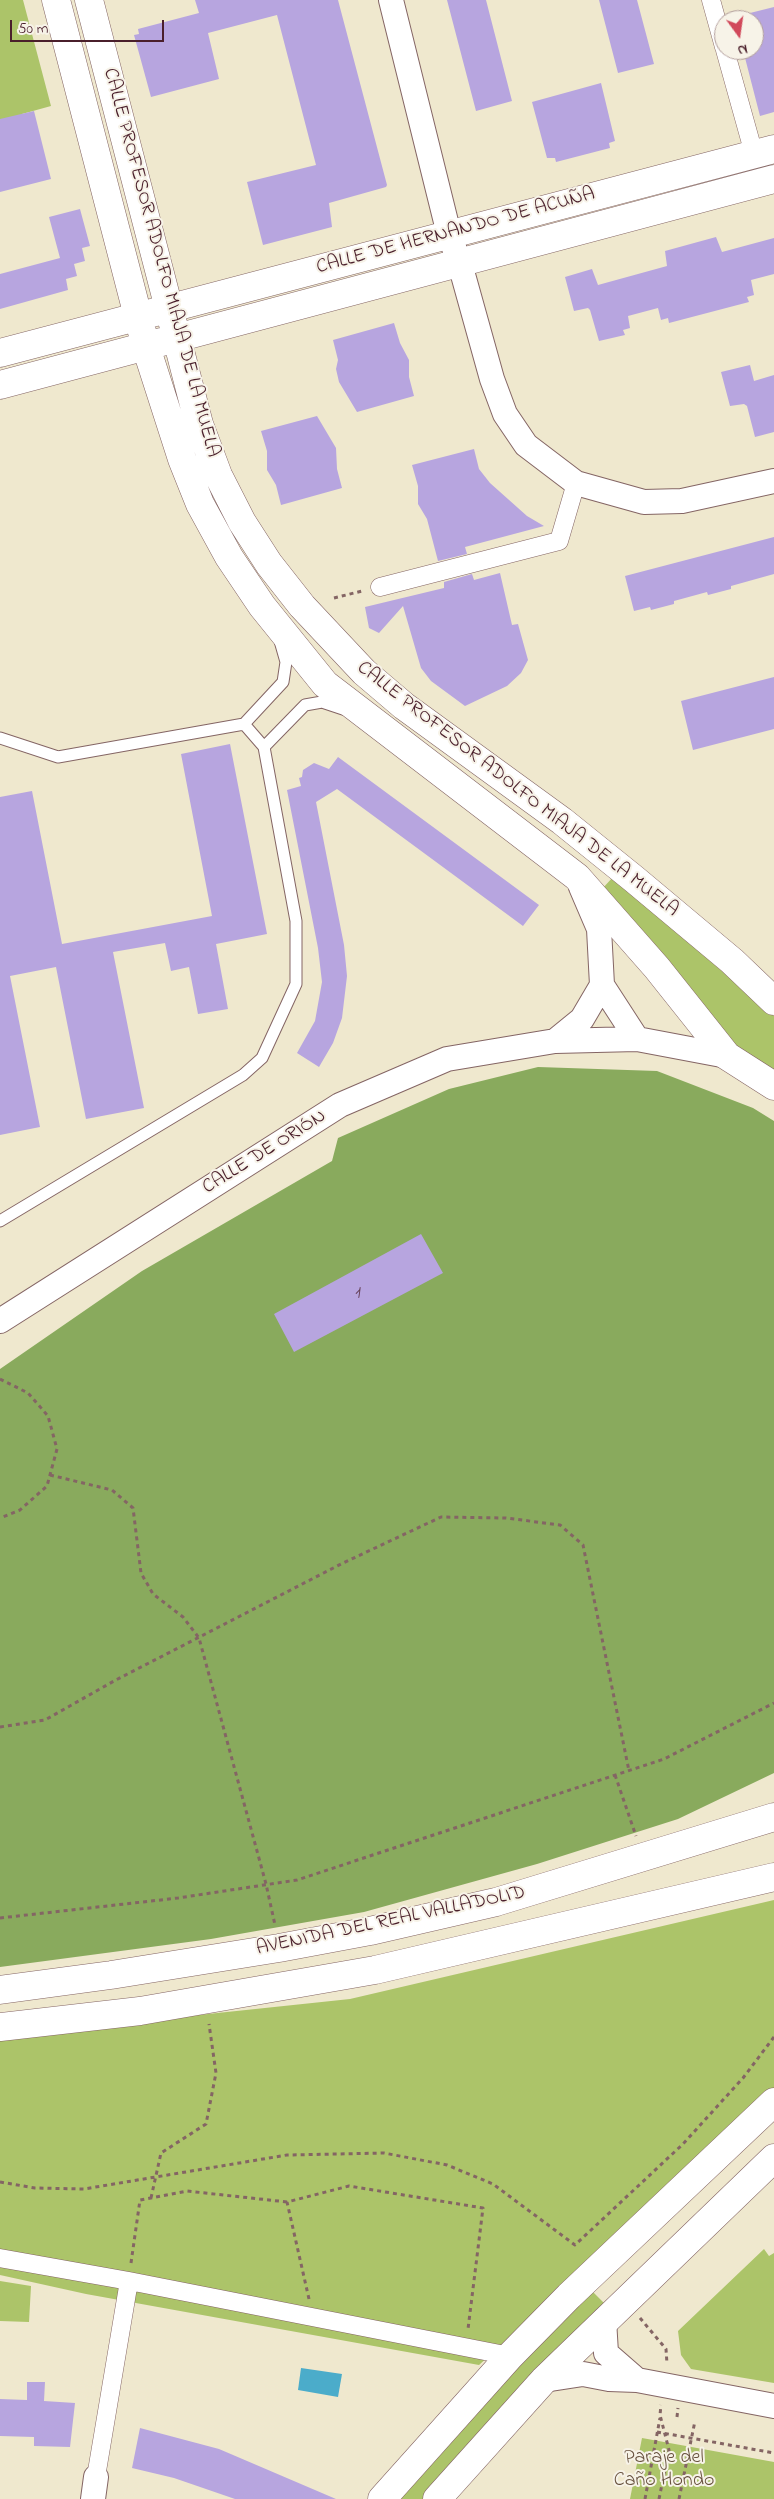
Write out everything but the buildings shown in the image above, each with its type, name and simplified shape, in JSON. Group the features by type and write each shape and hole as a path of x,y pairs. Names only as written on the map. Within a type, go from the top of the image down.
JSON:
{"main road":[{"name":"CALLE PROFESOR ADOLFO MIAJA DE LA MUELA","path":"56,0 146,347 182,459 200,504 229,556 274,620 325,684 577,877 657,968 727,1056 774,1086"},
{"name":"CALLE PROFESOR ADOLFO MIAJA DE LA MUELA","path":"89,0 199,424 218,476 242,522 268,564 302,606 364,672 404,706 562,821 634,878 732,961 774,1001"},
{"name":"CALLE DE HERNANDO DE ACUÑA","path":"0,353 764,151"},
{"name":"CALLE DE HERNANDO DE ACUÑA","path":"0,385 774,180"},
{"path":"727,1832 774,1804"},
{"name":"AVENIDA DEL REAL VALLADOLID","path":"0,1990 170,1966 370,1931 496,1902 774,1817"},
{"name":"AVENIDA DEL REAL VALLADOLID","path":"0,2027 140,2011 375,1970 774,1878"},
{"path":"382,2499 510,2356 596,2269 774,2102"},
{"path":"437,2499 544,2380 604,2320 774,2158"}],"street":[{"path":"391,0 448,234 460,264 492,379 505,414 526,445 576,483 644,502 682,501 774,481"},
{"path":"729,60 764,151"},
{"path":"380,587 559,541 576,483"},
{"path":"577,877 599,929 602,985 637,1039"},
{"name":"CALLE DE ORIÓN","path":"555,1041 582,1019 602,985"},
{"name":"CALLE DE ORIÓN","path":"0,1320 340,1105 447,1059 555,1041 637,1039 727,1056"},
{"path":"0,2258 129,2281 510,2356"},
{"path":"95,2488 129,2281"},
{"path":"604,2320 606,2353 637,2380"},
{"path":"544,2380 583,2374 610,2379 637,2380 774,2406"}],"lane":[{"path":"0,738 58,757 244,724 283,682 286,662 274,620"},
{"path":"264,747 305,705 322,702 371,718"},
{"path":"0,1221 243,1076 262,1058 296,984 296,930 264,747 244,724"}],"path":[{"path":"334,598 380,587"},
{"path":"0,1379 28,1393 48,1416 56,1449 47,1486 20,1510 0,1518"},
{"path":"50,1475 112,1490 133,1508 141,1573 153,1594 183,1617 199,1638 266,1884 272,1916"},
{"path":"0,1727 45,1720 114,1681 340,1564 441,1517 506,1518 560,1525 583,1545 629,1771"},
{"path":"0,1918 178,1898 297,1880 664,1759 774,1703"},
{"path":"615,1775 638,1841"},
{"path":"151,2198 161,2153 206,2124 216,2073 209,2024"},
{"path":"0,2182 35,2188 84,2189 287,2155 384,2153 447,2166 493,2184 575,2245 683,2144 743,2078 774,2037"},
{"path":"129,2281 140,2200 188,2192 288,2202 349,2186 483,2208 465,2347"},
{"path":"288,2202 314,2318"},
{"path":"645,2499 660,2414"},
{"path":"679,2499 695,2421"},
{"path":"657,2432 774,2453"}],"green space":[{"path":"0,0 23,0 51,106 22,114 0,137"},
{"path":"613,877 774,1016 774,1076 729,1041 699,1007 644,932 602,889"},
{"path":"538,1067 657,1071 753,1108 774,1121 774,1773 678,1819 537,1864 364,1912 211,1939 0,1967 0,1369 142,1271 332,1161 338,1138 449,1089"},
{"path":"774,1900 774,2096 479,2365 86,2294 0,2275 0,2036 350,1999"},
{"path":"764,2249 769,2256 774,2253 774,2383 691,2369 681,2355 678,2331"},
{"path":"0,2281 31,2286 29,2322 0,2321"},
{"path":"590,2289 604,2303 423,2499 396,2499"},
{"name":"Paraje del Caño Hondo","path":"642,2438 774,2462 774,2499 630,2499"}],"water":[{"path":"301,2368 342,2374 338,2397 298,2390"}]}
